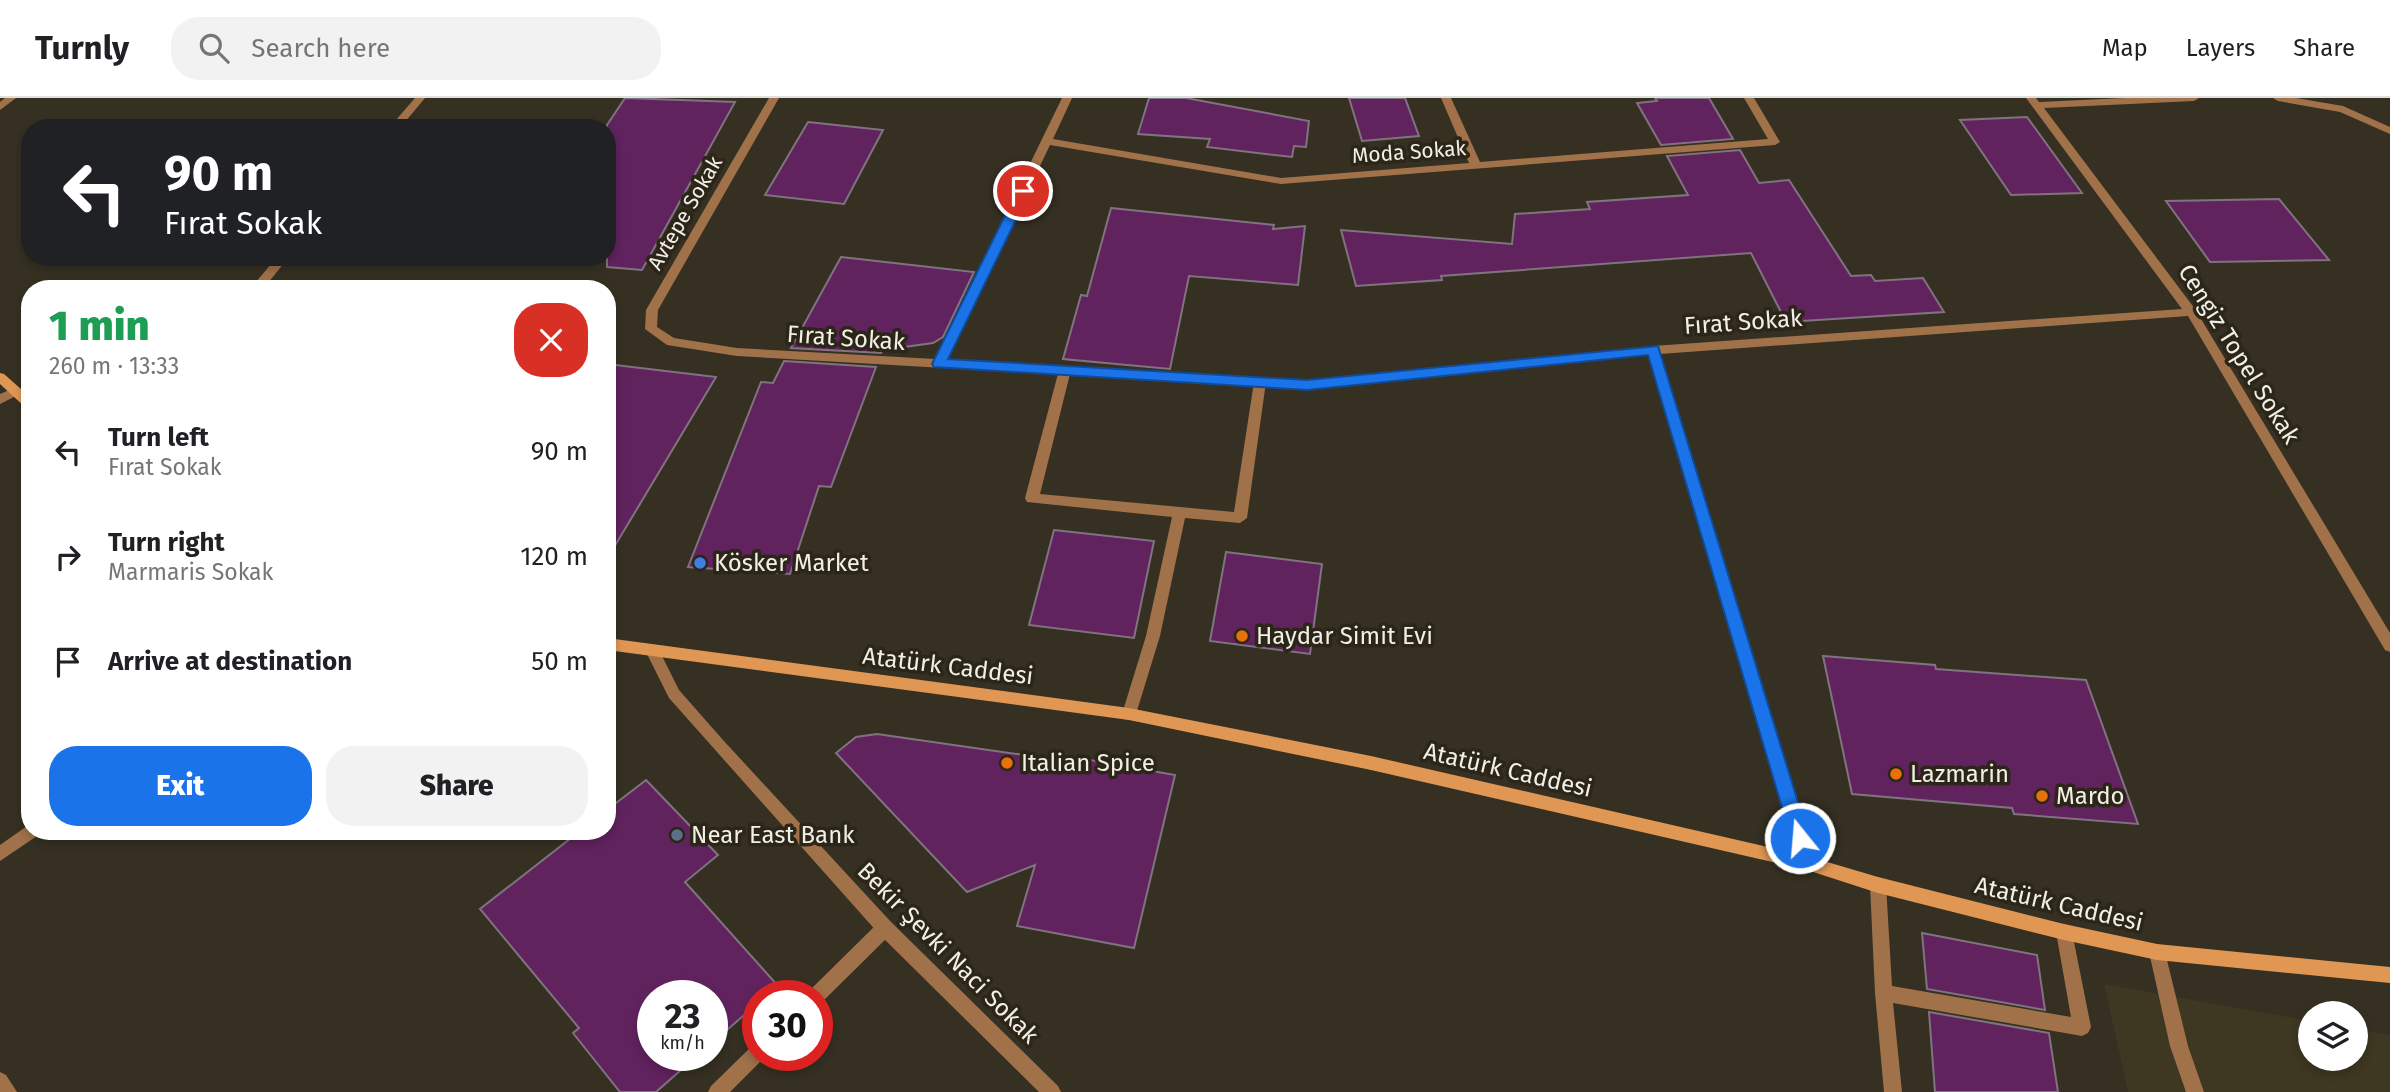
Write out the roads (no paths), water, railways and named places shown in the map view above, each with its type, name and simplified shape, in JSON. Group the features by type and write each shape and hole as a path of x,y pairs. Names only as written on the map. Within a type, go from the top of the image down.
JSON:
{"main road":[{"path":"0,377 21,396"},
{"name":"Atatürk Caddesi","path":"616,646 1129,715 1371,764 1807,863 1878,885 2064,932 2157,952 2390,975"}],"street":[{"path":"0,107 12,98"},
{"path":"402,119 420,98"},
{"name":"Avtepe Sokak","path":"671,342 651,328 652,310 774,98"},
{"path":"939,364 1067,98"},
{"path":"1446,98 1476,166"},
{"name":"Moda Sokak","path":"1047,141 1280,181 1775,142 1749,98"},
{"path":"2034,101 2194,98"},
{"path":"2278,98 2343,109 2390,131"},
{"name":"Cengiz Topel Sokak","path":"2034,101 2191,312 2390,646"},
{"path":"264,280 275,266"},
{"name":"Fırat Sokak","path":"671,342 737,352 1307,385 1653,349 2191,312"},
{"path":"1653,349 1807,863"},
{"path":"1065,370 1032,498 1240,518 1260,382"},
{"path":"0,399 16,391"},
{"path":"1129,715 1153,636 1180,512"},
{"name":"Bekir Şevki Naci Sokak","path":"653,652 674,694 886,928 1052,1092"},
{"path":"0,854 21,838"},
{"path":"1878,885 1893,1092"},
{"path":"832,980 886,928"},
{"path":"1884,993 2082,1027 2064,932"},
{"path":"2157,952 2179,1046 2195,1092"},
{"path":"717,1092 742,1068"},
{"path":"0,1081 8,1092"}],"place":[{"name":"Kösker Market","path":"700,563"},
{"name":"Haydar Simit Evi","path":"1242,636"},
{"name":"Italian Spice","path":"1007,763"},
{"name":"Lazmarin","path":"1896,774"},
{"name":"Mardo","path":"2042,796"},
{"name":"Near East Bank","path":"677,835"}]}
